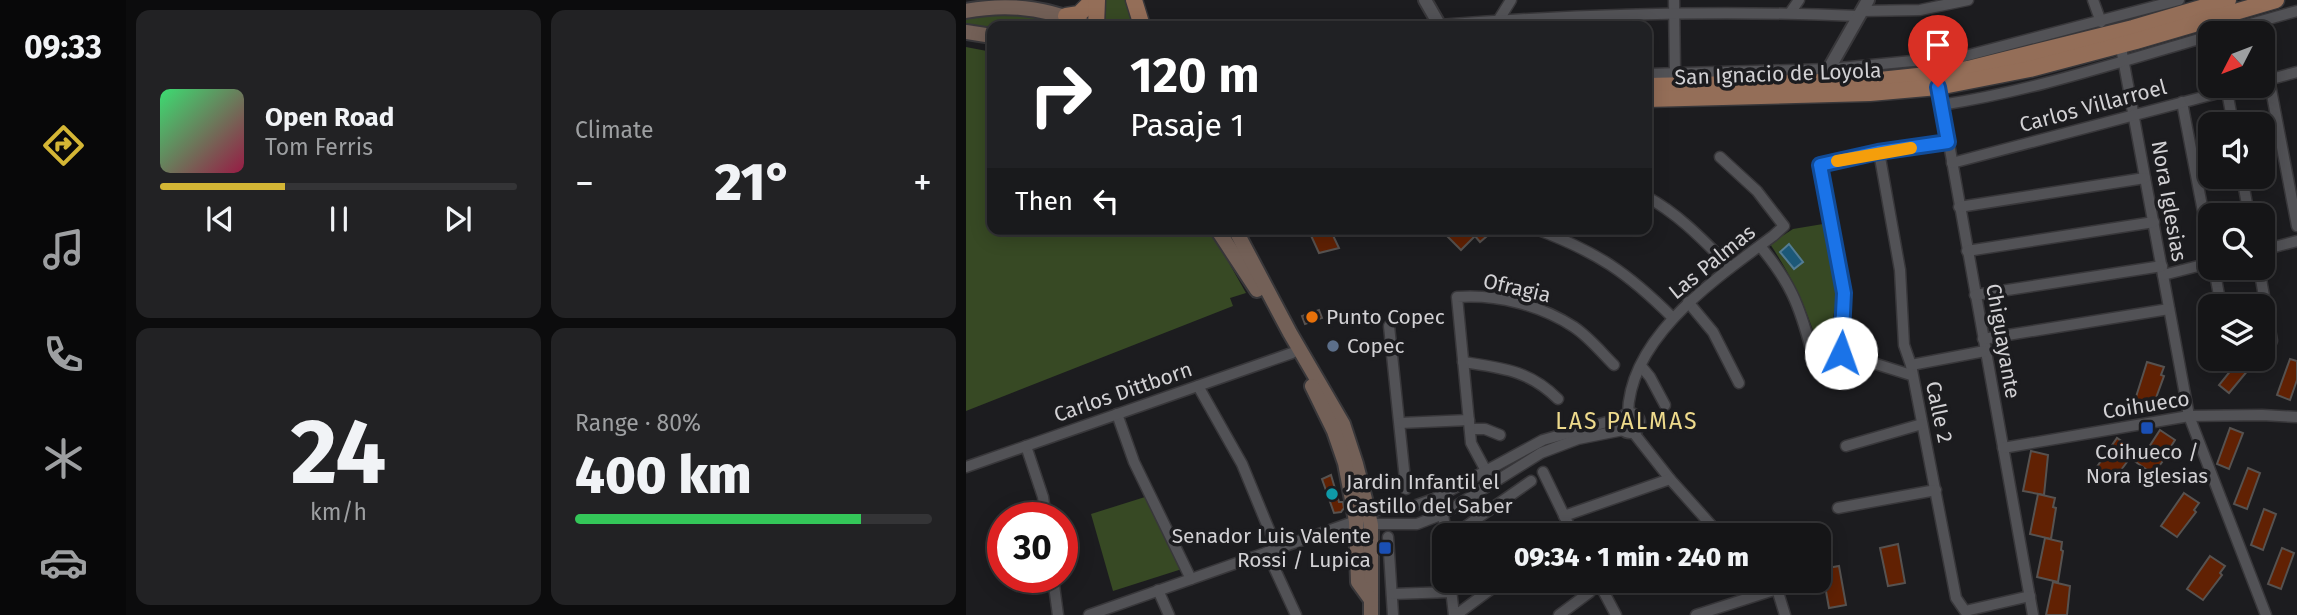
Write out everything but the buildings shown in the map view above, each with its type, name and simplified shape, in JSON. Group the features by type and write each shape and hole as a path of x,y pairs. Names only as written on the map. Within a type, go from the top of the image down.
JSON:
{"main road":[{"path":"1066,16 1079,14 1095,0"},
{"path":"1095,0 1096,21"},
{"path":"1134,0 1140,21"},
{"name":"San Ignacio de Loyola","path":"2121,45 2228,0"},
{"name":"San Ignacio de Loyola","path":"1652,86 1938,80 1968,69 2121,45 2276,0"},
{"path":"966,11 984,4 1066,16 1076,21"},
{"path":"966,32 987,35"},
{"name":"San Ignacio de Loyola","path":"1652,99 1821,82"},
{"path":"1221,235 1250,278 1318,397 1334,431 1345,463 1356,521 1358,582 1371,608"},
{"path":"1238,235 1290,333 1343,424 1369,518 1371,608"}],"street":[{"path":"1425,0 1436,21"},
{"path":"1497,20 1511,0"},
{"path":"1674,0 1675,72"},
{"path":"1790,13 1799,0"},
{"path":"1487,21 1863,9 1920,10 1968,0"},
{"path":"2093,0 2101,22"},
{"name":"San Ignacio de Loyola","path":"1652,74 1675,72 1821,82 1965,56 2173,1"},
{"path":"1821,82 1863,9"},
{"path":"2261,21 2297,11"},
{"name":"San Ignacio de Loyola","path":"1941,105 2041,84 2121,45 2198,37"},
{"name":"Nora Iglesias","path":"2121,45 2189,416 2266,615"},
{"path":"2275,78 2297,72"},
{"name":"Chiguayante","path":"1938,80 2033,615"},
{"name":"Carlos Villarroel","path":"1952,163 2198,98"},
{"path":"2270,98 2297,226"},
{"path":"2182,102 2201,203"},
{"path":"1948,142 1878,152 1820,165 1844,293 1841,353 1911,370 1985,351"},
{"name":"Calle 2","path":"1878,152 1900,270 1904,345 1936,490 1956,598 1965,611 2030,596"},
{"name":"Las Palmas","path":"1625,416 1635,415 1639,421 1638,428 1628,431 1620,425 1625,416 1628,398 1654,342 1673,318 1730,267 1784,226 1757,191 1720,157"},
{"path":"1959,206 2145,178"},
{"path":"1652,200 1697,234 1730,267"},
{"path":"1967,251 2154,222"},
{"path":"1552,235 1574,243 1613,265 1643,288 1673,318"},
{"path":"2275,247 2297,241"},
{"path":"1760,246 1790,286 1811,349"},
{"path":"1975,295 2198,265"},
{"name":"Ofragia","path":"1492,482 1471,443 1457,297 1490,297 1521,304 1557,317 1583,335 1614,365"},
{"path":"1688,302 1713,331 1739,383"},
{"path":"1983,339 2169,309"},
{"path":"1389,326 1406,489"},
{"name":"Carlos Dittborn","path":"966,467 1292,353"},
{"path":"1463,362 1508,368 1536,381 1558,399"},
{"path":"1641,366 1665,405"},
{"path":"1198,386 1242,464 1296,615"},
{"path":"1118,414 1134,462 1191,579"},
{"path":"1089,615 1356,521 1434,499 1543,440 1625,416"},
{"name":"Coihueco","path":"2003,448 2189,416 2297,417"},
{"path":"1399,423 1470,424 1500,435"},
{"path":"1846,446 1922,424"},
{"path":"1369,518 1417,524 1443,514 1541,453 1578,439 1628,431 1709,523"},
{"path":"1026,446 1044,502"},
{"path":"1543,472 1568,523"},
{"path":"1564,516 1670,479"},
{"path":"1471,523 1531,481"},
{"path":"1838,508 1936,490"},
{"path":"1434,499 1443,514 1444,523"},
{"path":"1388,537 1393,615"},
{"path":"1392,594 1432,589"},
{"path":"1158,590 1169,615"},
{"path":"1055,593 1058,615"},
{"path":"1451,593 1455,615 1485,593"},
{"path":"1559,615 1589,593"},
{"path":"1604,593 1616,615"},
{"path":"1696,615 1754,593"},
{"path":"1778,593 1786,615"}],"green space":[{"path":"1103,0 1127,0 1132,21 1104,21"},
{"path":"1028,14 1054,21 987,21 987,30 966,26 966,16"},
{"path":"966,47 987,51 987,235 1211,235 1246,293 1230,298 1233,306 966,411"},
{"path":"1829,223 1836,300 1829,343 1819,348 1799,294 1770,244 1793,229"},
{"path":"1145,497 1182,569 1113,591 1091,514"}],"water":[{"path":"1789,244 1803,262 1794,269 1780,252"}],"slow traffic":[{"path":"1837,161 1911,148"}],"place":[{"name":"Punto Copec","path":"1312,317"},
{"name":"Copec","path":"1333,346"},
{"name":"Coihueco / Nora Iglesias","path":"2147,428"},
{"name":"Jardin Infantil el Castillo del Saber","path":"1332,494"},
{"name":"Senador Luis Valente Rossi / Lupica","path":"1385,548"}],"district":[{"name":"LAS PALMAS","path":"1627,421"}],"route":[{"path":"1841,353 1844,293 1820,165 1878,152 1948,142 1938,87"}]}
